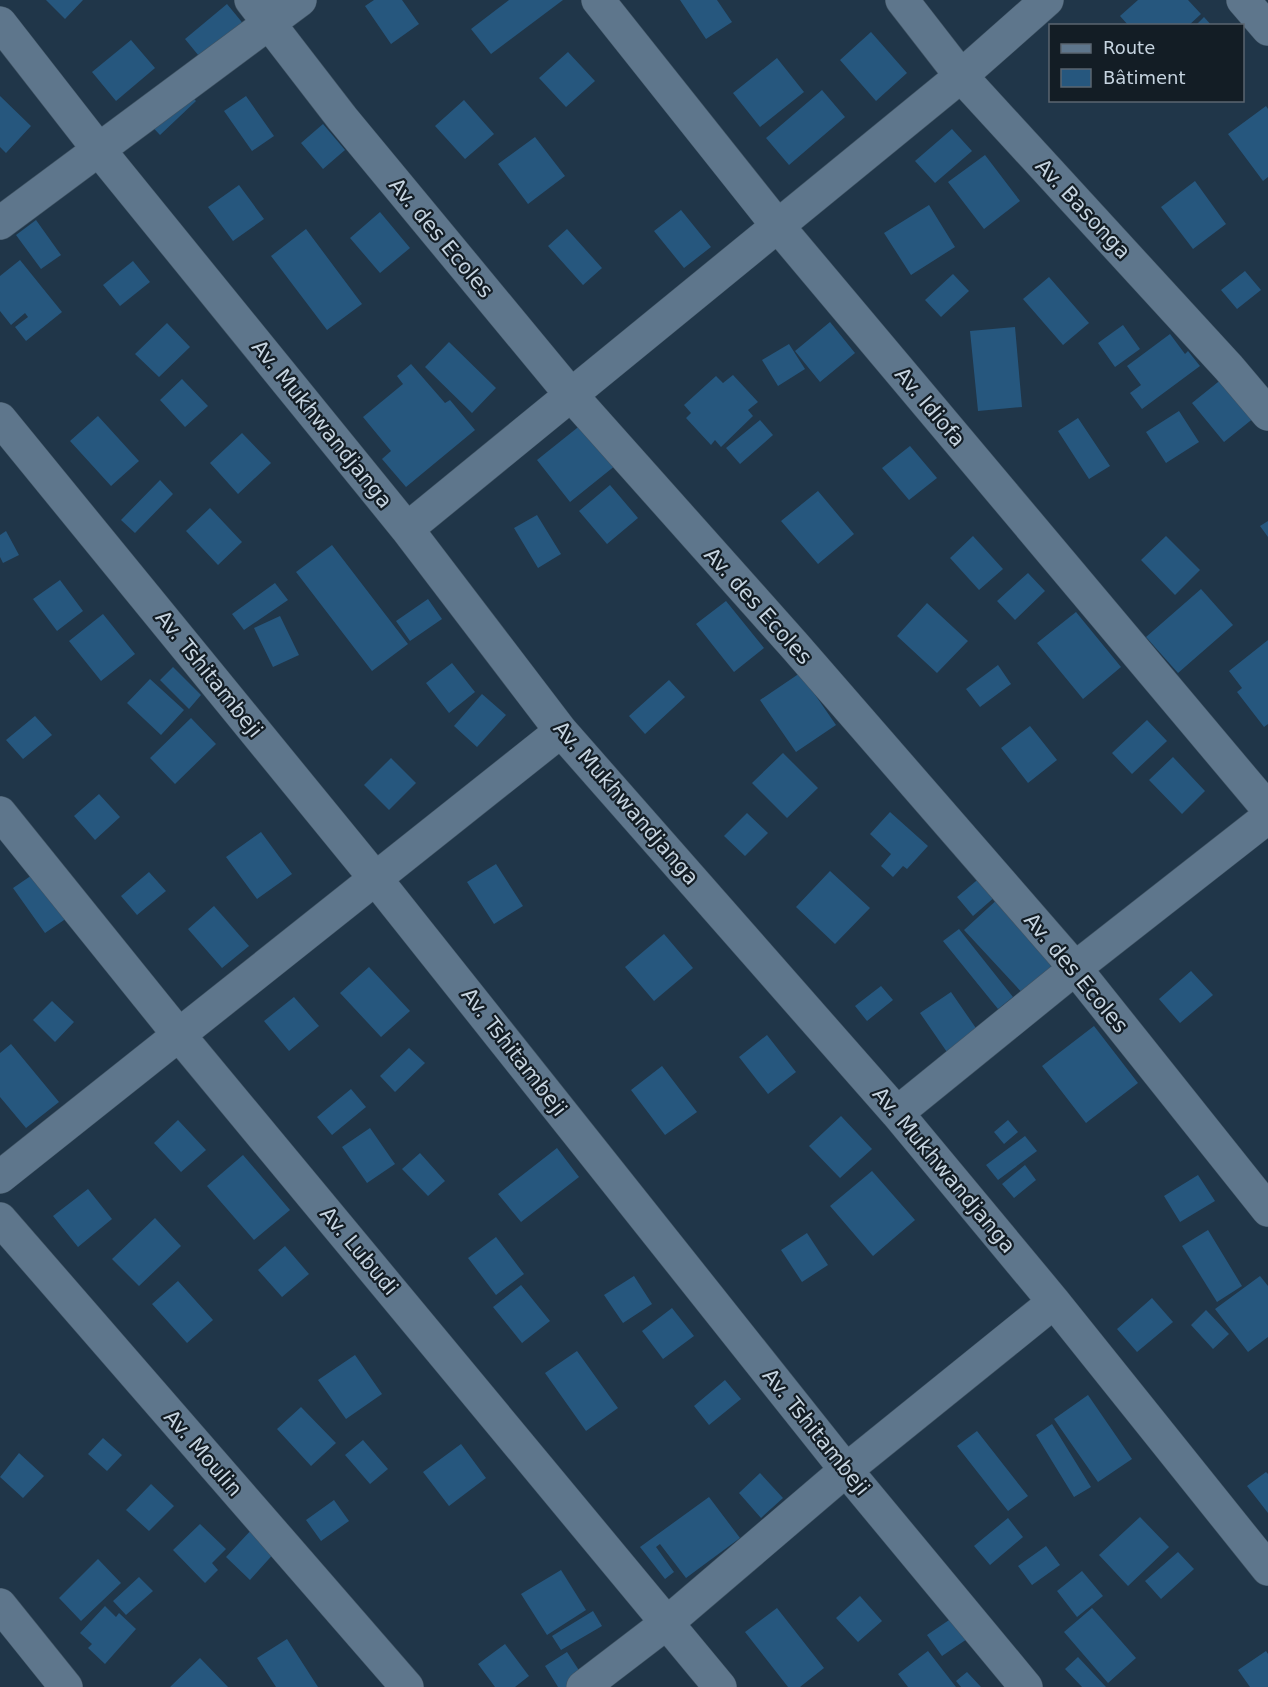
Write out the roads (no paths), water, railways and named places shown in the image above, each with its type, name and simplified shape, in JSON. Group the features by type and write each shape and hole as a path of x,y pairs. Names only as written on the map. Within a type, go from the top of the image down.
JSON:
{"street":[{"path":"0,223 99,150 260,12 300,0"},
{"name":"Av. Idiofa","path":"598,0 777,225 1268,809"},
{"name":"Av. Basonga","path":"902,0 961,76 1229,368 1268,414"},
{"path":"407,529 961,76 1047,0"},
{"path":"1243,0 1268,29"},
{"name":"Av. des Ecoles","path":"260,12 342,118 572,396 794,645 1075,968 1268,1210"},
{"name":"Av. Mukhwandjanga","path":"0,23 99,150 407,529 561,731 897,1113 1054,1302 1268,1569"},
{"name":"Av. Tshitambeji","path":"0,419 375,878 846,1470 1026,1687"},
{"path":"0,1177 561,731"},
{"name":"Av. Lubudi","path":"0,813 179,1035 720,1687"},
{"path":"897,1113 1075,968 1268,817"},
{"name":"Av. Moulin","path":"0,1219 407,1687"},
{"path":"583,1687 668,1622 846,1470 1054,1302"},
{"path":"0,1605 66,1687"}]}
